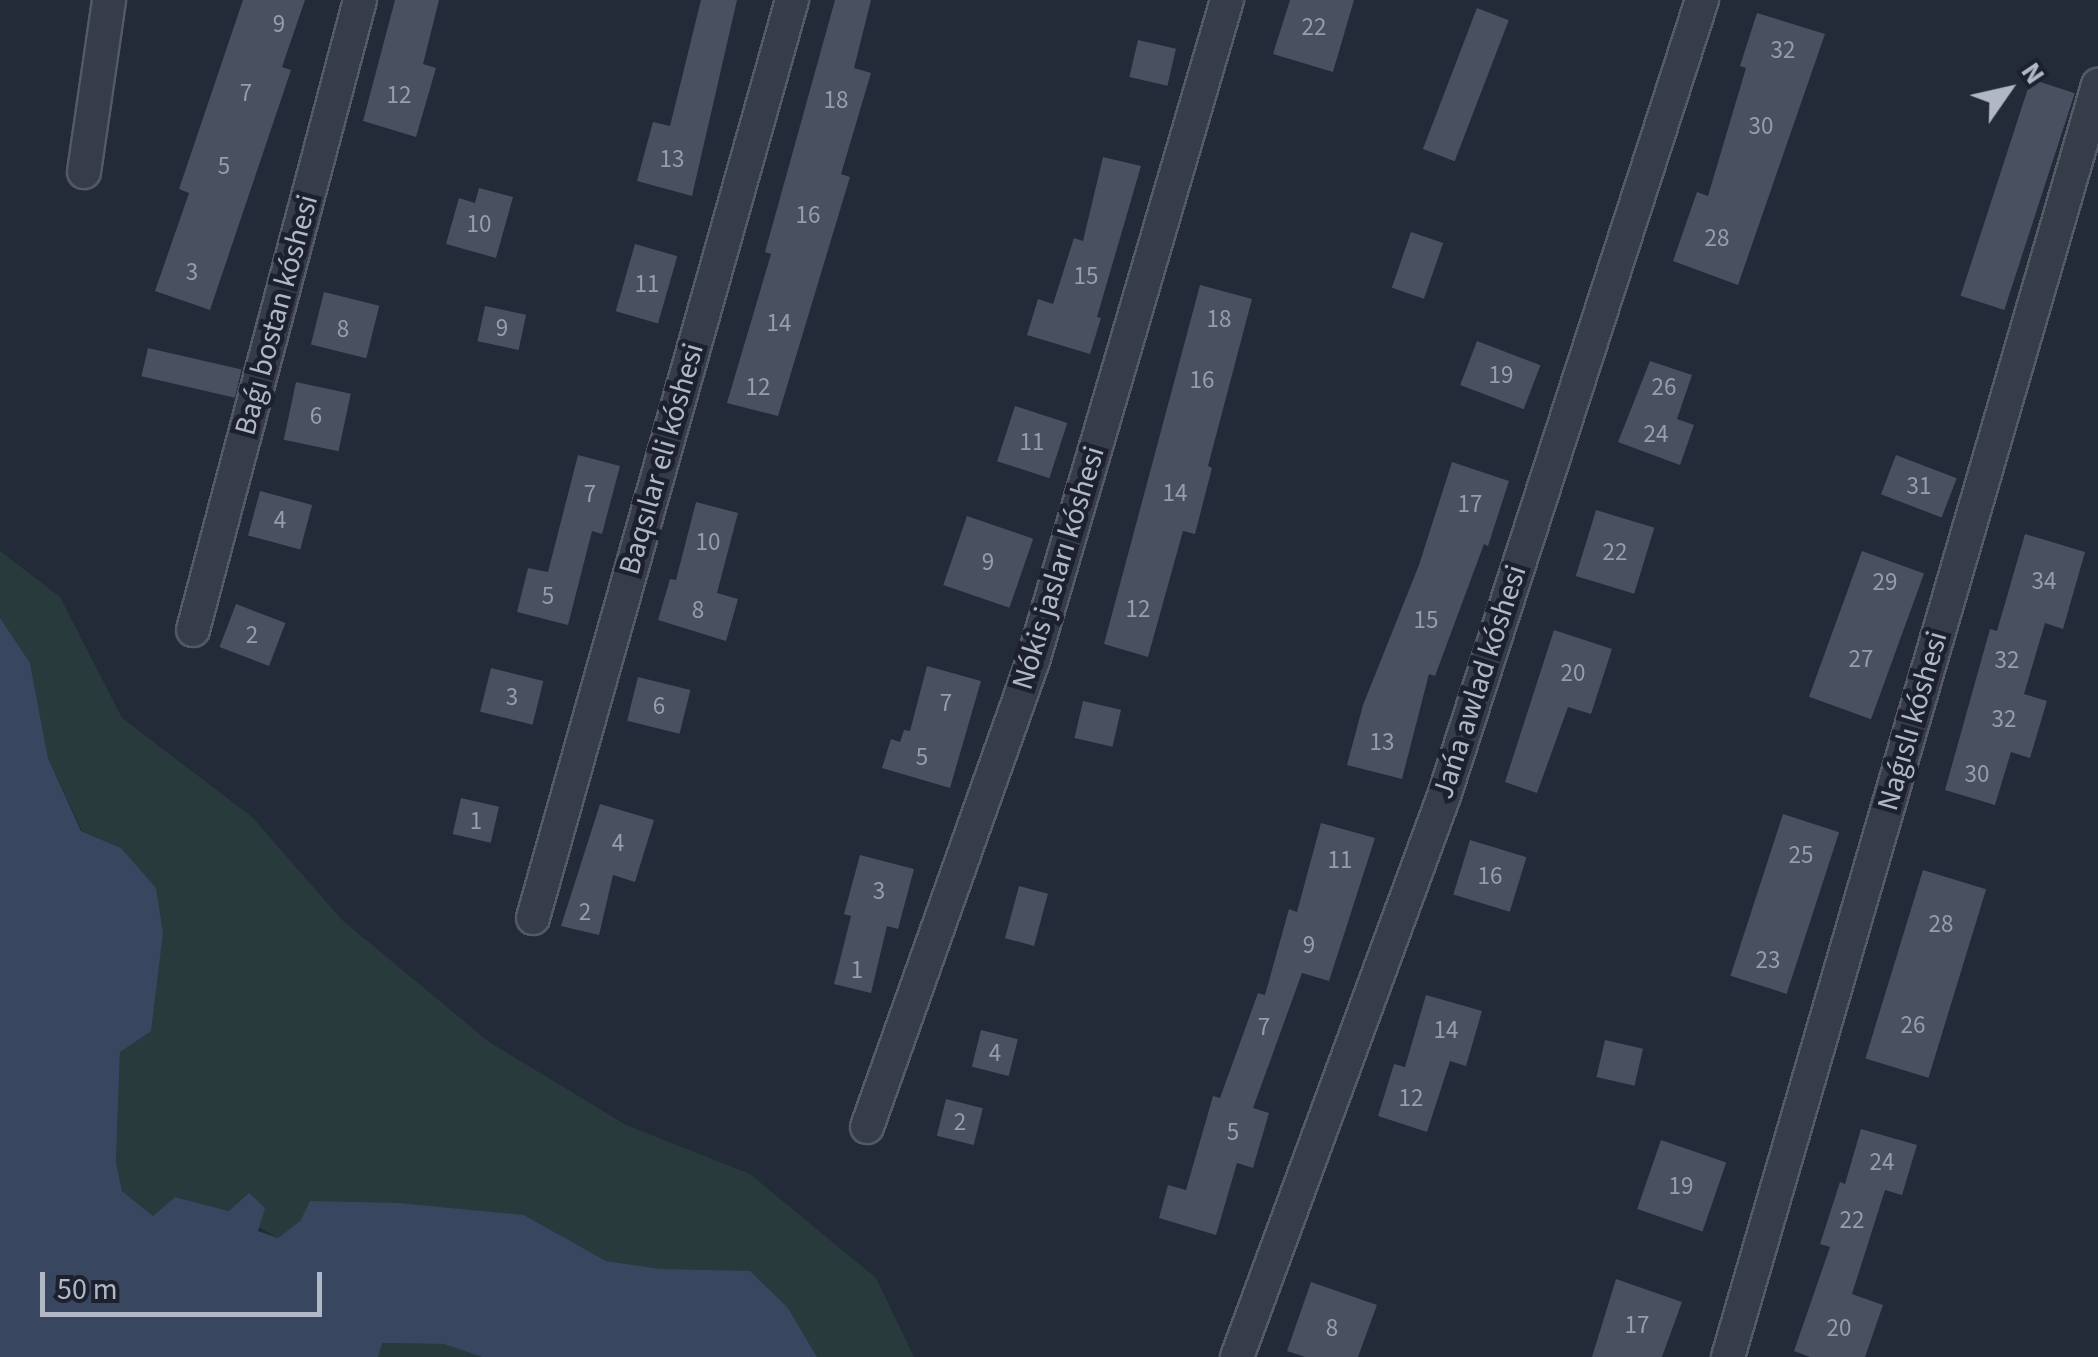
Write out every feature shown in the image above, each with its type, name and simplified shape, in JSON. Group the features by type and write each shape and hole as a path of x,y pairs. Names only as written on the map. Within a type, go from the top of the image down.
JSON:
{"street":[{"path":"84,172 108,0"},
{"name":"Baǵı bostan kóshesi","path":"193,630 360,0"},
{"name":"Baqsılar eli kóshesi","path":"533,918 792,0"},
{"name":"Nókis jasları kóshesi","path":"867,1128 1033,661 1228,0"},
{"name":"Jańa awlad kóshesi","path":"1238,1357 1444,796 1702,0"},
{"name":"Naǵıslı kóshesi","path":"1728,1357 2098,86"}],"shaded area":[{"path":"0,551 60,597 122,718 252,817 342,920 489,1042 626,1125 750,1174 876,1278 914,1357 817,1357 788,1308 661,1269 606,1261 524,1215 301,1220 278,1238 230,1211 175,1197 153,1216 122,1191 116,1162 120,1052 163,932 156,889 121,848 82,831 48,758 30,663 0,618"},
{"path":"381,1343 444,1344 482,1357 378,1357"}],"water":[{"path":"0,618 30,663 48,758 81,831 121,848 156,888 163,932 151,1031 120,1052 116,1162 122,1191 153,1216 175,1197 229,1211 249,1193 265,1208 258,1231 278,1238 301,1220 310,1201 398,1203 524,1215 606,1261 661,1269 750,1271 788,1308 817,1357 482,1357 444,1344 382,1343 378,1357 0,1357"}],"building":[{"path":"243,0 305,0 282,67 291,70 210,310 155,291 189,193 179,189"},
{"path":"395,0 439,0 423,64 436,68 416,137 363,121"},
{"path":"701,0 737,0 692,196 637,181 653,122 670,126"},
{"path":"835,0 871,0 854,68 871,73 841,174 850,177 778,416 727,403 771,254 765,252"},
{"path":"1290,0 1354,0 1333,72 1273,54"},
{"path":"1477,8 1509,20 1455,161 1423,149"},
{"path":"1757,13 1825,34 1738,285 1673,261 1697,192 1708,196 1746,68 1740,66"},
{"path":"1138,40 1176,49 1167,86 1129,77"},
{"path":"2031,79 2075,93 2004,310 1961,296"},
{"path":"1103,157 1141,166 1090,354 1027,335 1038,299 1053,304 1074,238 1083,241"},
{"path":"479,188 513,197 496,258 446,244 459,198 475,203"},
{"path":"1411,232 1443,243 1424,299 1392,288"},
{"path":"635,244 677,256 658,323 616,311"},
{"path":"1200,285 1252,299 1208,466 1212,468 1195,534 1183,531 1148,657 1104,644"},
{"path":"324,292 379,306 366,358 311,344"},
{"path":"485,306 526,315 519,350 478,341"},
{"path":"1477,341 1540,365 1524,409 1460,385"},
{"path":"148,348 242,370 235,398 141,376"},
{"path":"1650,361 1692,375 1677,419 1694,425 1680,465 1618,442"},
{"path":"296,382 351,394 339,451 284,440"},
{"path":"1015,406 1067,423 1049,478 997,461"},
{"path":"578,455 620,466 602,534 592,531 568,625 517,612 528,568 548,572"},
{"path":"1896,455 1957,478 1942,518 1881,494"},
{"path":"1452,462 1509,481 1488,546 1484,544 1435,676 1429,674 1402,779 1347,765 1363,705 1419,565"},
{"path":"260,491 312,505 300,549 248,535"},
{"path":"696,502 738,513 717,593 738,599 726,641 658,620 670,579 676,580"},
{"path":"1596,510 1654,528 1634,594 1576,576"},
{"path":"967,516 1033,539 1009,608 943,585"},
{"path":"2025,534 2085,552 2063,629 2045,623 2024,694 2047,701 2030,758 2011,752 1995,805 1945,790 1990,629 1997,631"},
{"path":"1862,551 1924,574 1871,719 1809,697"},
{"path":"236,604 285,623 269,666 220,647"},
{"path":"1554,630 1612,649 1591,714 1568,707 1537,793 1505,782"},
{"path":"927,666 981,681 950,788 882,768 891,739 900,742 904,730 910,731"},
{"path":"491,668 543,681 533,725 480,712"},
{"path":"638,677 690,690 680,734 627,721"},
{"path":"1083,701 1121,710 1112,747 1074,738"},
{"path":"461,798 499,807 491,843 453,834"},
{"path":"600,804 654,820 635,882 613,875 599,935 561,926"},
{"path":"1783,814 1839,832 1787,994 1730,976"},
{"path":"1321,823 1375,838 1329,981 1302,973 1253,1108 1269,1113 1253,1168 1237,1163 1216,1235 1159,1218 1168,1185 1186,1190 1213,1096 1220,1098 1258,993 1265,995 1289,909 1297,912"},
{"path":"1470,840 1526,857 1510,912 1453,895"},
{"path":"860,855 914,869 898,929 887,926 871,993 834,984 851,916 844,914"},
{"path":"1923,870 1986,889 1929,1078 1865,1058"},
{"path":"1019,886 1048,894 1034,946 1005,938"},
{"path":"1426,995 1482,1011 1466,1066 1450,1061 1427,1132 1378,1116 1394,1064 1405,1067"},
{"path":"981,1030 1018,1039 1009,1076 972,1067"},
{"path":"1605,1040 1643,1049 1634,1086 1596,1077"},
{"path":"946,1099 983,1108 974,1145 937,1136"},
{"path":"1861,1129 1917,1145 1902,1195 1885,1190 1852,1294 1883,1305 1865,1357 1810,1357 1794,1351 1830,1247 1820,1244 1840,1182 1845,1184"},
{"path":"1661,1140 1726,1162 1702,1231 1637,1209"},
{"path":"1616,1279 1682,1302 1662,1357 1592,1357"},
{"path":"1311,1282 1377,1305 1358,1357 1305,1357 1287,1351"}]}
